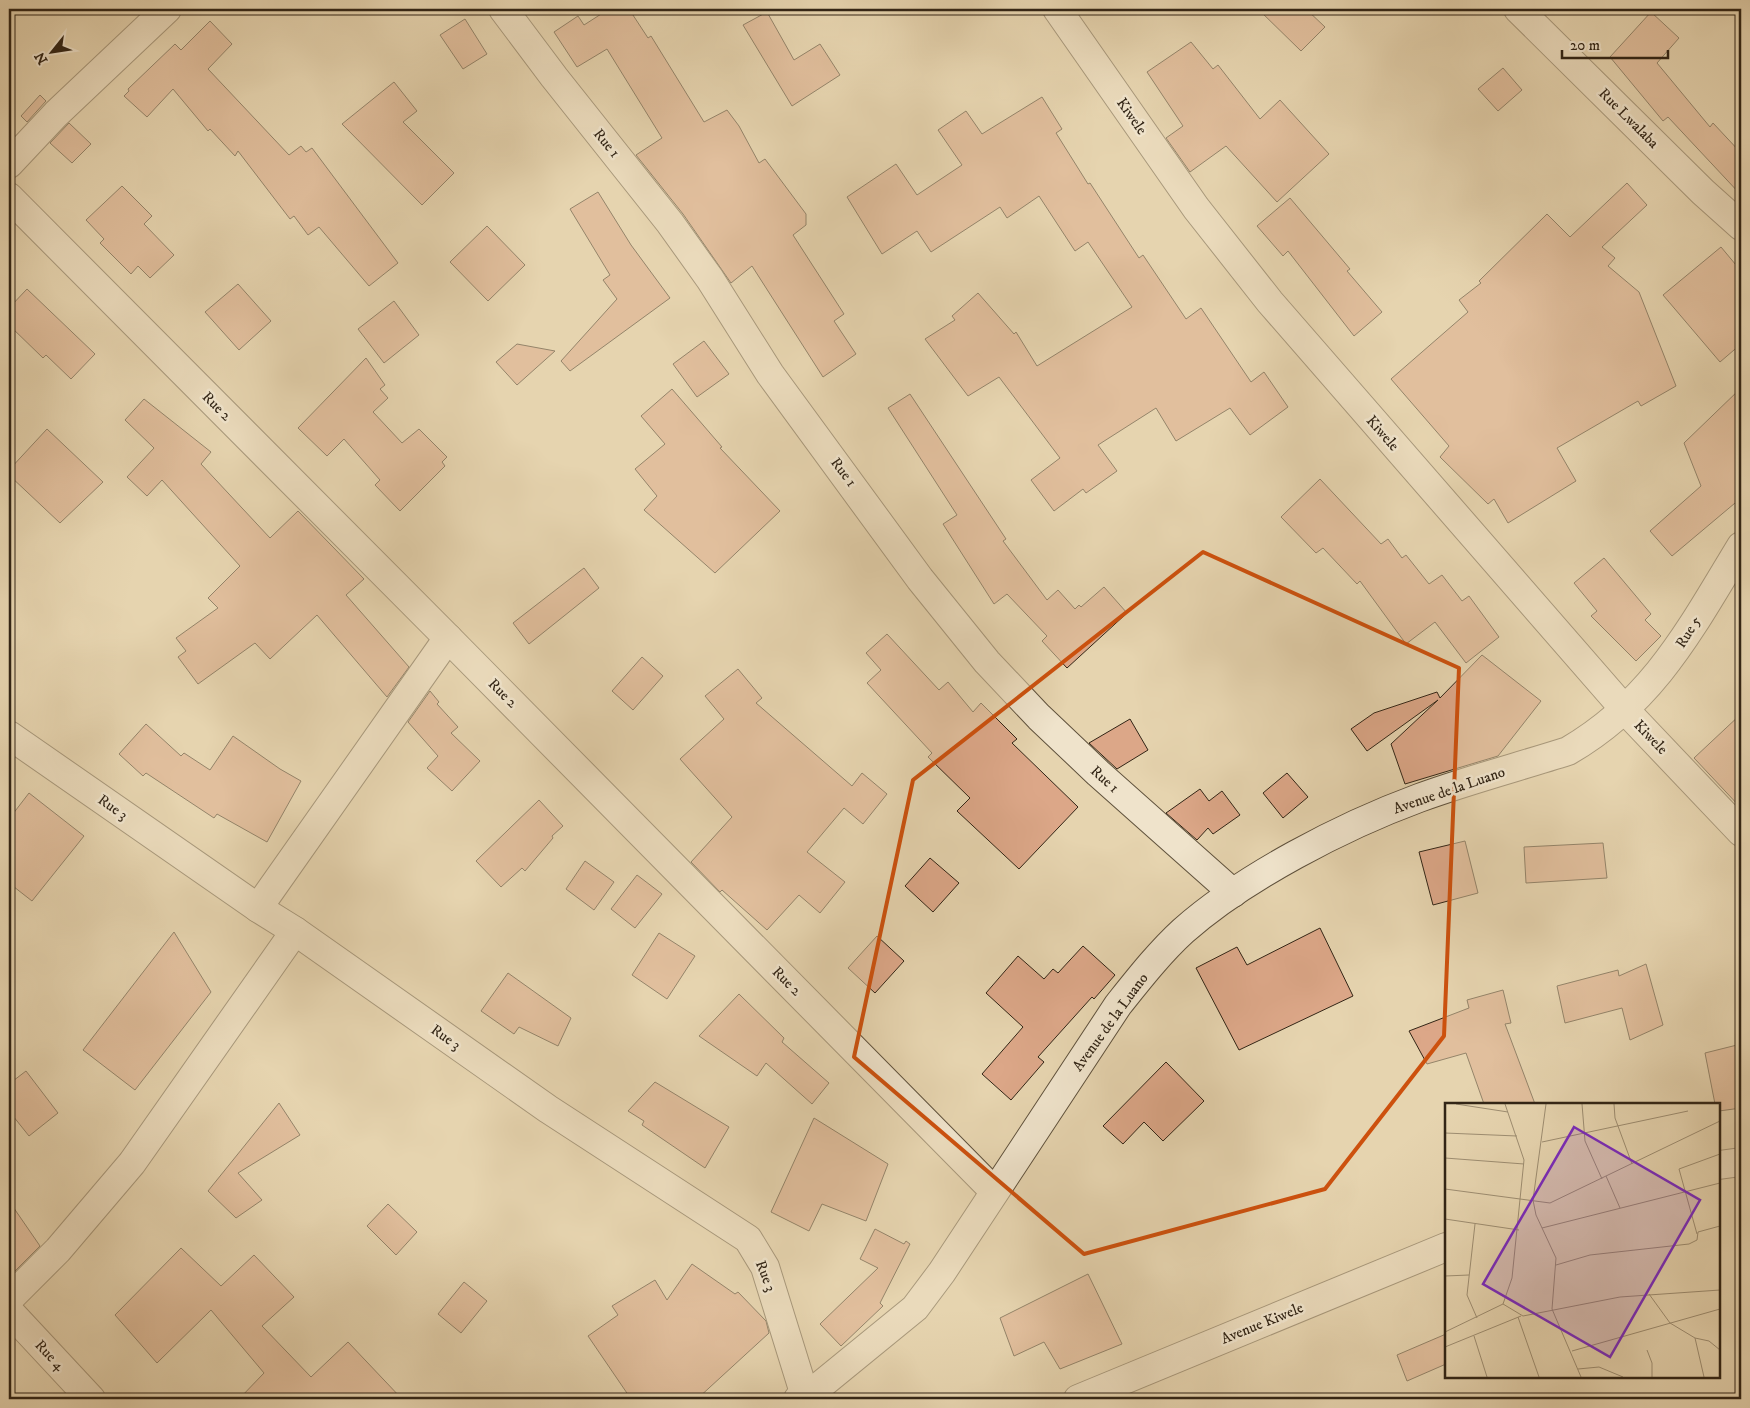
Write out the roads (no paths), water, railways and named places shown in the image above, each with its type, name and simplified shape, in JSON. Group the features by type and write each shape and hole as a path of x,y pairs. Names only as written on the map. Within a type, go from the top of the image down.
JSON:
{"street":[{"path":"9,164 56,114 167,9"},
{"name":"Rue 1","path":"503,9 554,77 670,223 710,279 770,374 920,579 988,662 1098,773 1233,892"},
{"name":"Kiwele","path":"1057,9 1196,208 1270,302 1626,711 1741,832"},
{"name":"Rue Lwalaba","path":"1518,9 1703,192 1741,226"},
{"name":"Rue 2","path":"9,197 448,638 994,1192"},
{"name":"Rue 5","path":"1626,711 1665,667 1741,546"},
{"path":"258,908 448,638"},
{"name":"Avenue de la Luano","path":"803,1398 915,1308 942,1272 1118,1005 1150,966 1183,932 1233,892 1325,841 1420,798 1568,751 1587,740 1626,711"},
{"name":"Rue 3","path":"14,748 294,931 548,1109 748,1239 765,1267 803,1398"},
{"path":"9,1299 58,1250 132,1162 294,931"},
{"path":"1720,1165 1741,1162"},
{"name":"Avenue Kiwele","path":"1078,1399 1128,1389 1445,1247"},
{"name":"Rue 4","path":"9,1311 90,1399"}]}
